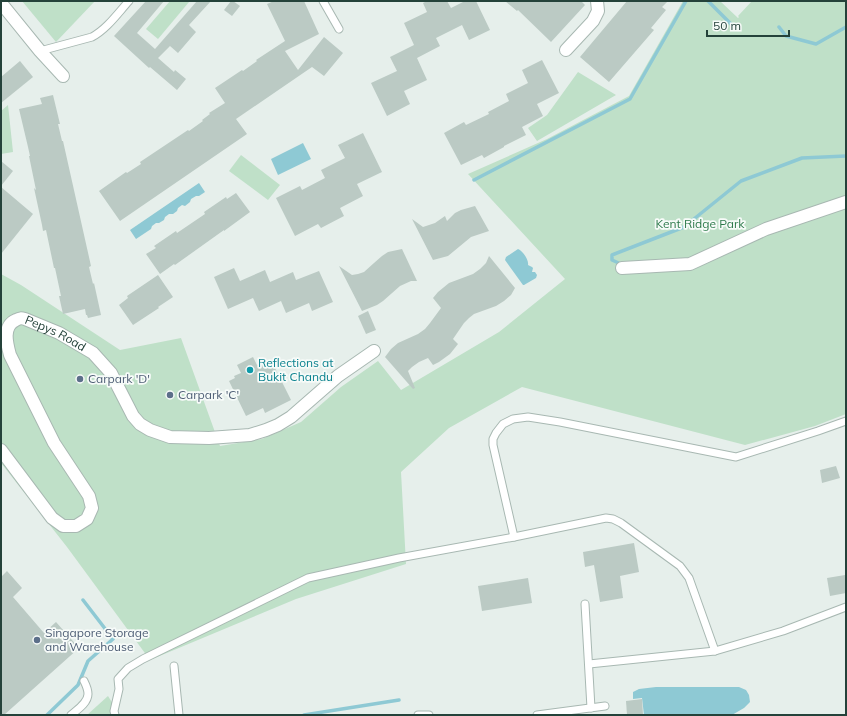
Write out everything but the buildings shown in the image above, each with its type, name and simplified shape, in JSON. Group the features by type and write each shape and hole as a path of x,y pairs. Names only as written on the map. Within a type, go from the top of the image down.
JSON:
{"street":[{"path":"566,50 593,20 598,11 597,1"},
{"path":"1,3 40,51 63,76"},
{"path":"622,268 690,264 766,229 846,202"},
{"name":"Pepys Road","path":"1,450 52,518 63,526 76,526 87,519 92,508 89,496 54,443 10,355 7,344 7,331 10,323 20,318 59,333 94,353 111,373 133,416 140,424 150,430 170,437 209,438 250,435 278,425 291,418 338,376 374,351"}],"lane":[{"path":"40,51 96,35 129,1"},
{"path":"323,1 339,29"},
{"path":"514,537 493,445 493,439 496,433 503,424 513,419 528,417 560,422 736,457 846,421"},
{"path":"115,715 114,711 119,689 118,679 128,668 142,659 308,578 399,558 514,537 606,518 613,519 621,523 680,566 689,578 716,652"},
{"path":"585,604 591,708"},
{"path":"589,664 716,652 782,631 846,607"},
{"path":"174,666 179,715"},
{"path":"72,715 87,698 88,694 84,681"},
{"path":"537,715 605,706"},
{"path":"418,715 429,715"}],"green space":[{"path":"22,1 95,1 56,42"},
{"path":"170,1 189,2 158,39 146,29"},
{"name":"Kent Ridge Park","path":"683,1 720,1 738,18 738,16 752,1 846,1 846,414 815,426 745,445 522,387 449,428 401,472 406,564 296,599 150,660 67,547 1,463 1,274 21,285 120,350 181,338 220,446 262,439 301,422 341,387 378,361 401,390 499,332 565,279 468,174 547,139 629,96"},
{"path":"578,72 616,95 537,141 528,128 547,115"},
{"path":"8,105 13,152 1,154 1,111"},
{"path":"241,155 280,185 268,200 229,171"},
{"path":"108,696 120,715 87,715"}],"water":[{"path":"303,143 311,159 278,175 271,159"},
{"path":"199,183 205,192 191,199 185,206 182,205 173,214 169,214 164,220 156,223 151,229 136,239 130,230"},
{"path":"518,249 525,256 528,261 528,265 533,268 532,272 535,272 537,275 536,278 524,285 505,260 506,257"},
{"path":"656,687 739,687 746,690 749,695 750,702 744,708 732,715 644,715 642,698 633,699 633,692 639,689"}],"waterway":[{"path":"474,180 630,99 686,1"},
{"path":"708,1 736,29"},
{"path":"779,27 786,36 816,44 846,27"},
{"path":"623,265 612,260 612,255 684,227 741,181 802,158 846,156"},
{"path":"47,715 78,685 88,661 113,639 83,600"},
{"path":"304,715 399,700"}],"place":[{"name":"Reflections at Bukit Chandu","path":"250,370"},
{"name":"Carpark 'D'","path":"80,379"},
{"name":"Carpark 'C'","path":"170,395"},
{"name":"Singapore Storage and Warehouse","path":"37,640"}]}
